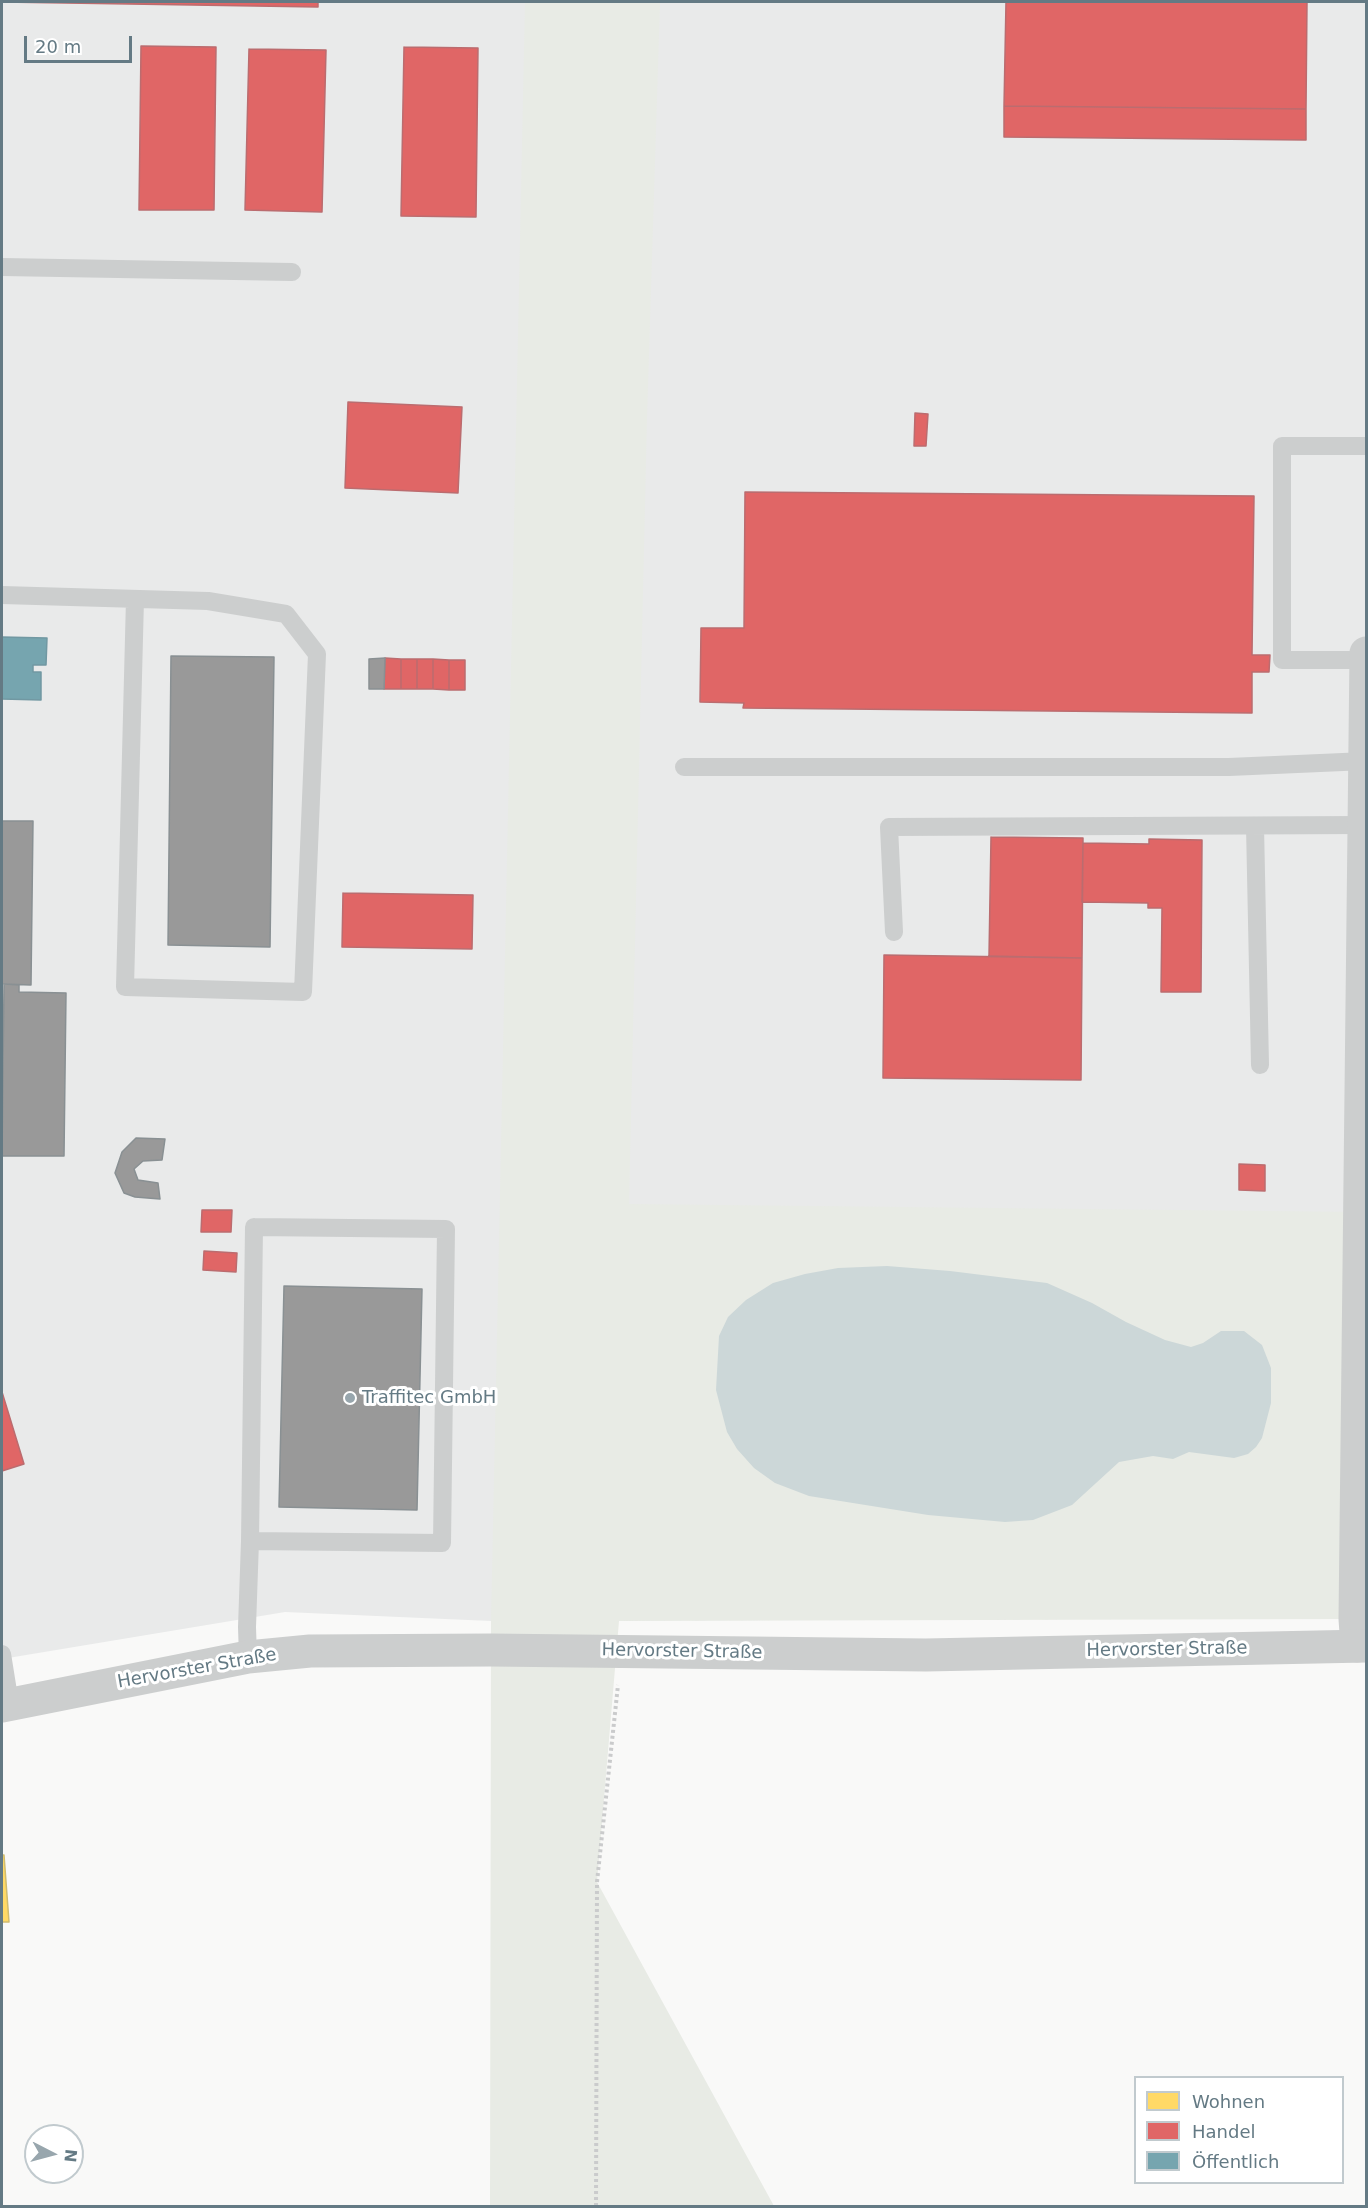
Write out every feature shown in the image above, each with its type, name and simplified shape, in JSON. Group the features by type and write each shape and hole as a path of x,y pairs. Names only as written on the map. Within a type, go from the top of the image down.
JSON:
{"street":[{"path":"1362,1646 1355,1619 1364,1071 1366,653"},
{"name":"Hervorster Straße","path":"6,1705 248,1657 310,1651 491,1650 926,1655 1362,1646"}],"lane":[{"path":"2,267 292,272"},
{"path":"1366,446 1282,446 1282,660 1366,660"},
{"path":"2,595 135,599 207,602 286,614 317,654 303,992 124,987 135,599"},
{"path":"684,767 1229,767 1366,761"},
{"path":"1255,825 1260,1065"},
{"path":"894,932 889,826 1364,825"},
{"path":"248,1657 254,1227 446,1229 442,1543 250,1541"},
{"path":"2,1654 6,1705"}],"path":[{"path":"596,2206 597,1882 619,1651"}],"shaded area":[{"path":"2,2 1366,2 1366,1618 491,1621 285,1612 2,1659"},
{"path":"525,2 660,2 647,418 629,1204 1360,1212 1355,1619 619,1621 597,1882 774,2206 490,2206 491,1621"},
{"path":"887,1266 1047,1283 1165,1340 1191,1347 1203,1343 1221,1331 1244,1331 1262,1345 1271,1368 1271,1403 1262,1438 1248,1454 1234,1458 1189,1452 1173,1459 1153,1456 1119,1462 1072,1505 1033,1520 1005,1522 928,1515 809,1496 775,1483 754,1468 737,1449 727,1432 716,1390 719,1336 728,1317 746,1300 773,1283 838,1268"}],"building: Wohnen":[{"path":"2,1855 4,1855 9,1922 2,1922"}],"building: Handel":[{"path":"2,2 318,2 318,7"},
{"path":"1006,2 1307,2 1306,109 1004,106"},
{"path":"141,46 216,47 214,210 139,210"},
{"path":"404,47 478,48 476,217 401,216"},
{"path":"249,49 326,50 322,212 245,210"},
{"path":"1004,106 1306,109 1306,140 1004,137"},
{"path":"348,402 462,407 458,493 345,488"},
{"path":"915,413 928,414 926,446 914,446"},
{"path":"745,492 1254,496 1252,655 1270,655 1269,672 1252,672 1252,713 743,708 744,703 700,702 701,628 744,628"},
{"path":"385,658 401,659 401,689 384,689"},
{"path":"401,659 417,659 417,689 401,689"},
{"path":"417,659 433,659 433,689 417,689"},
{"path":"433,659 449,660 449,690 433,689"},
{"path":"449,660 465,660 465,690 449,690"},
{"path":"991,837 1083,838 1082,958 989,956"},
{"path":"1149,839 1202,840 1201,992 1161,992 1162,908 1148,908 1148,903 1082,902 1083,843 1149,844"},
{"path":"343,893 473,895 472,949 342,947"},
{"path":"884,955 1082,958 1081,1080 883,1078"},
{"path":"1239,1164 1265,1165 1265,1191 1239,1190"},
{"path":"202,1210 232,1210 231,1232 201,1232"},
{"path":"204,1251 237,1253 236,1272 203,1270"},
{"path":"2,1392 24,1464 2,1471"}],"building: Öffentlich":[{"path":"2,637 47,638 46,665 33,665 33,672 41,672 41,700 2,699"}],"building: Industrie":[{"path":"171,656 274,657 270,947 168,945"},
{"path":"385,658 384,689 369,689 369,659"},
{"path":"2,821 33,821 31,985 2,984"},
{"path":"4,984 19,985 19,992 66,993 64,1156 2,1156"},
{"path":"136,1138 165,1139 162,1160 143,1161 134,1169 138,1180 158,1183 160,1199 135,1197 124,1193 115,1173 122,1152"},
{"name":"Traffitec GmbH","path":"284,1286 422,1289 417,1510 279,1507"}],"place":[{"name":"Traffitec GmbH","path":"350,1398"}]}
